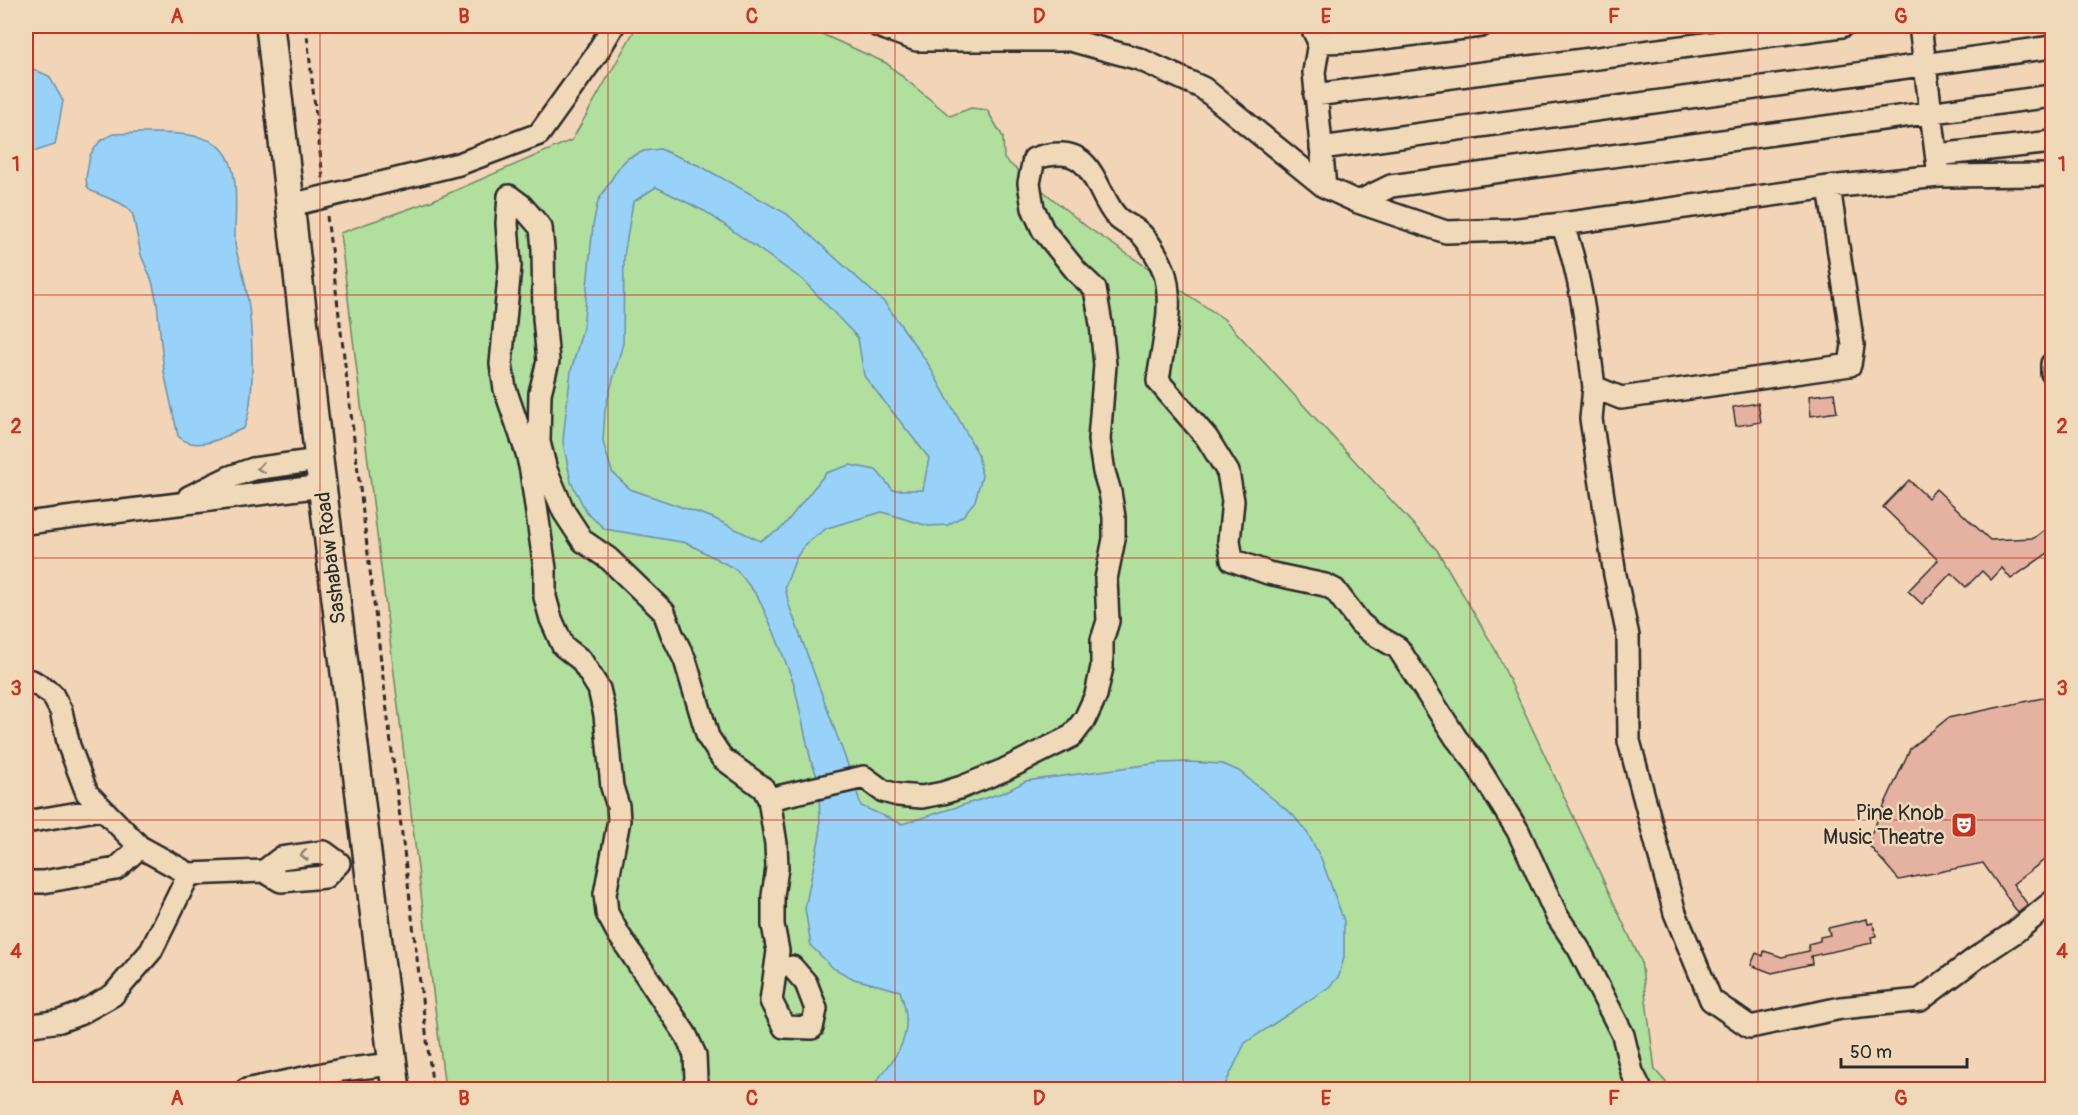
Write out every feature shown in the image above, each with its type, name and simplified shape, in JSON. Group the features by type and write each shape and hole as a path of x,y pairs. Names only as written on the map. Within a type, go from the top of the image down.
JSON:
{"main road":[{"name":"Sashabaw Road","path":"270,26 321,473 395,1077"}],"lane":[{"path":"291,205 459,164 539,134 597,53 613,26"},
{"path":"878,26 916,40 1070,40 1139,58 1203,88 1325,187 1358,202 1446,232 1509,230 1562,224 1828,187 2052,142"},
{"path":"1325,187 1315,95 1315,34 1358,41 1481,26"},
{"path":"1315,95 1842,26"},
{"path":"1920,26 1938,165"},
{"path":"1321,148 2052,47"},
{"path":"1358,202 1391,186 2052,96"},
{"path":"770,799 864,777 883,790 898,795 922,797 943,793 1004,770 1072,736 1085,719 1096,695 1102,667 1102,640 1107,621 1106,579 1114,539 1114,517 1099,440 1105,365 1101,324 1095,289 1077,272 1043,230 1033,208 1029,183 1034,159 1045,154 1070,154 1089,169 1116,216 1140,233 1151,247 1164,272 1168,304 1167,324 1158,381 1207,438 1228,472 1233,501 1229,541 1232,560 1268,573 1314,582 1335,590 1360,623 1398,648 1455,738 1475,762 1518,831 1557,916 1579,949 1623,1035 1632,1072 1641,1089"},
{"path":"1938,165 2052,175"},
{"path":"1594,387 1621,398 1850,364 1853,345 1828,187"},
{"path":"693,1089 696,1078 695,1055 686,1035 619,935 608,913 605,894 619,820 618,806 612,787 605,715 599,689 581,660 563,646 551,620 545,597 545,569 531,471 505,389 501,364 510,266 507,223 509,196 521,205 541,228 543,318 548,361 540,393 539,442 546,470 564,512 583,542 609,559 664,612 685,660 708,737 722,758 763,788 770,799 777,868 773,896 773,925 778,951 771,1001 784,1027 812,1028 816,1009 806,983 792,967"},
{"path":"1562,224 1572,249 1585,318 1594,387 1591,419 1615,575 1629,636 1629,741 1675,913 1711,1000 1750,1027 1842,1008 1920,1000 2015,932 2052,902"},
{"path":"2052,364 2052,373"},
{"path":"26,523 174,504 241,473 321,473"},
{"path":"26,681 32,681 52,694 61,711 69,746 87,793 140,847 189,874 264,871 281,881 325,877 339,863 368,860"},
{"path":"26,822 102,809"},
{"path":"26,882 43,882 116,869 140,847"},
{"path":"26,1026 60,1021 79,1014 113,995 151,951 189,874"},
{"path":"246,1089 342,1070 395,1077"}],"path":[{"path":"306,26 433,1089"}],"green space":[{"path":"637,26 804,26 886,63 950,116 971,108 987,110 1003,137 1004,159 1087,227 1224,319 1437,550 1495,649 1641,961 1655,1070 1672,1089 445,1089 340,233 431,201 572,140"}],"water":[{"path":"26,66 49,76 63,101 55,145 36,151 26,150"},
{"path":"159,133 195,136 215,143 228,158 235,181 235,243 250,315 251,397 244,428 211,442 190,443 178,436 164,372 157,303 152,281 141,255 133,215 128,208 91,191 87,186 90,155 100,141 113,134"},
{"path":"660,149 700,166 787,214 885,303 927,362 978,454 982,476 975,501 963,516 948,525 928,526 882,512 827,528 805,544 796,558 785,587 789,605 861,806 902,824 1005,792 1026,781 1160,763 1223,764 1239,771 1294,816 1308,834 1321,858 1344,921 1344,957 1339,976 1329,987 1245,1043 1223,1089 870,1089 902,1044 906,1021 905,1007 900,991 854,979 833,968 811,946 805,908 820,835 819,781 811,761 794,684 758,597 737,570 687,543 605,529 587,513 571,482 563,442 565,421 571,371 583,328 593,225 598,201 619,167 628,158 644,151","holes":["656,187 706,212 803,280 858,338 864,376 929,458 923,490 893,490 876,470 850,465 826,473 781,529 760,541 713,518 630,489 612,472 603,442 605,409 623,343 624,256 633,202"]}],"building":[{"path":"1834,393 1837,412 1811,416 1809,396"},
{"path":"1758,403 1761,422 1736,426 1733,407"},
{"path":"1909,480 1928,498 1936,489 1990,540 2034,538 2052,524 2052,550 2011,579 2002,568 1991,580 1982,571 1966,587 1951,573 1922,604 1908,591 1938,560 1883,507"},
{"name":"Pine Knob Music Theatre","path":"2052,696 2052,799 2050,804 2052,808 2052,854 2013,884 2028,905 2018,913 1983,863 1899,880 1867,843 1910,749 1948,718"},
{"path":"1867,919 1868,924 1873,923 1876,936 1871,937 1872,943 1811,956 1812,964 1772,973 1751,965 1756,953 1763,956 1764,951 1782,957 1809,951 1808,944 1820,941 1820,937 1830,935 1828,928"}],"place":[{"name":"Pine Knob Music Theatre","path":"1964,825"}]}
